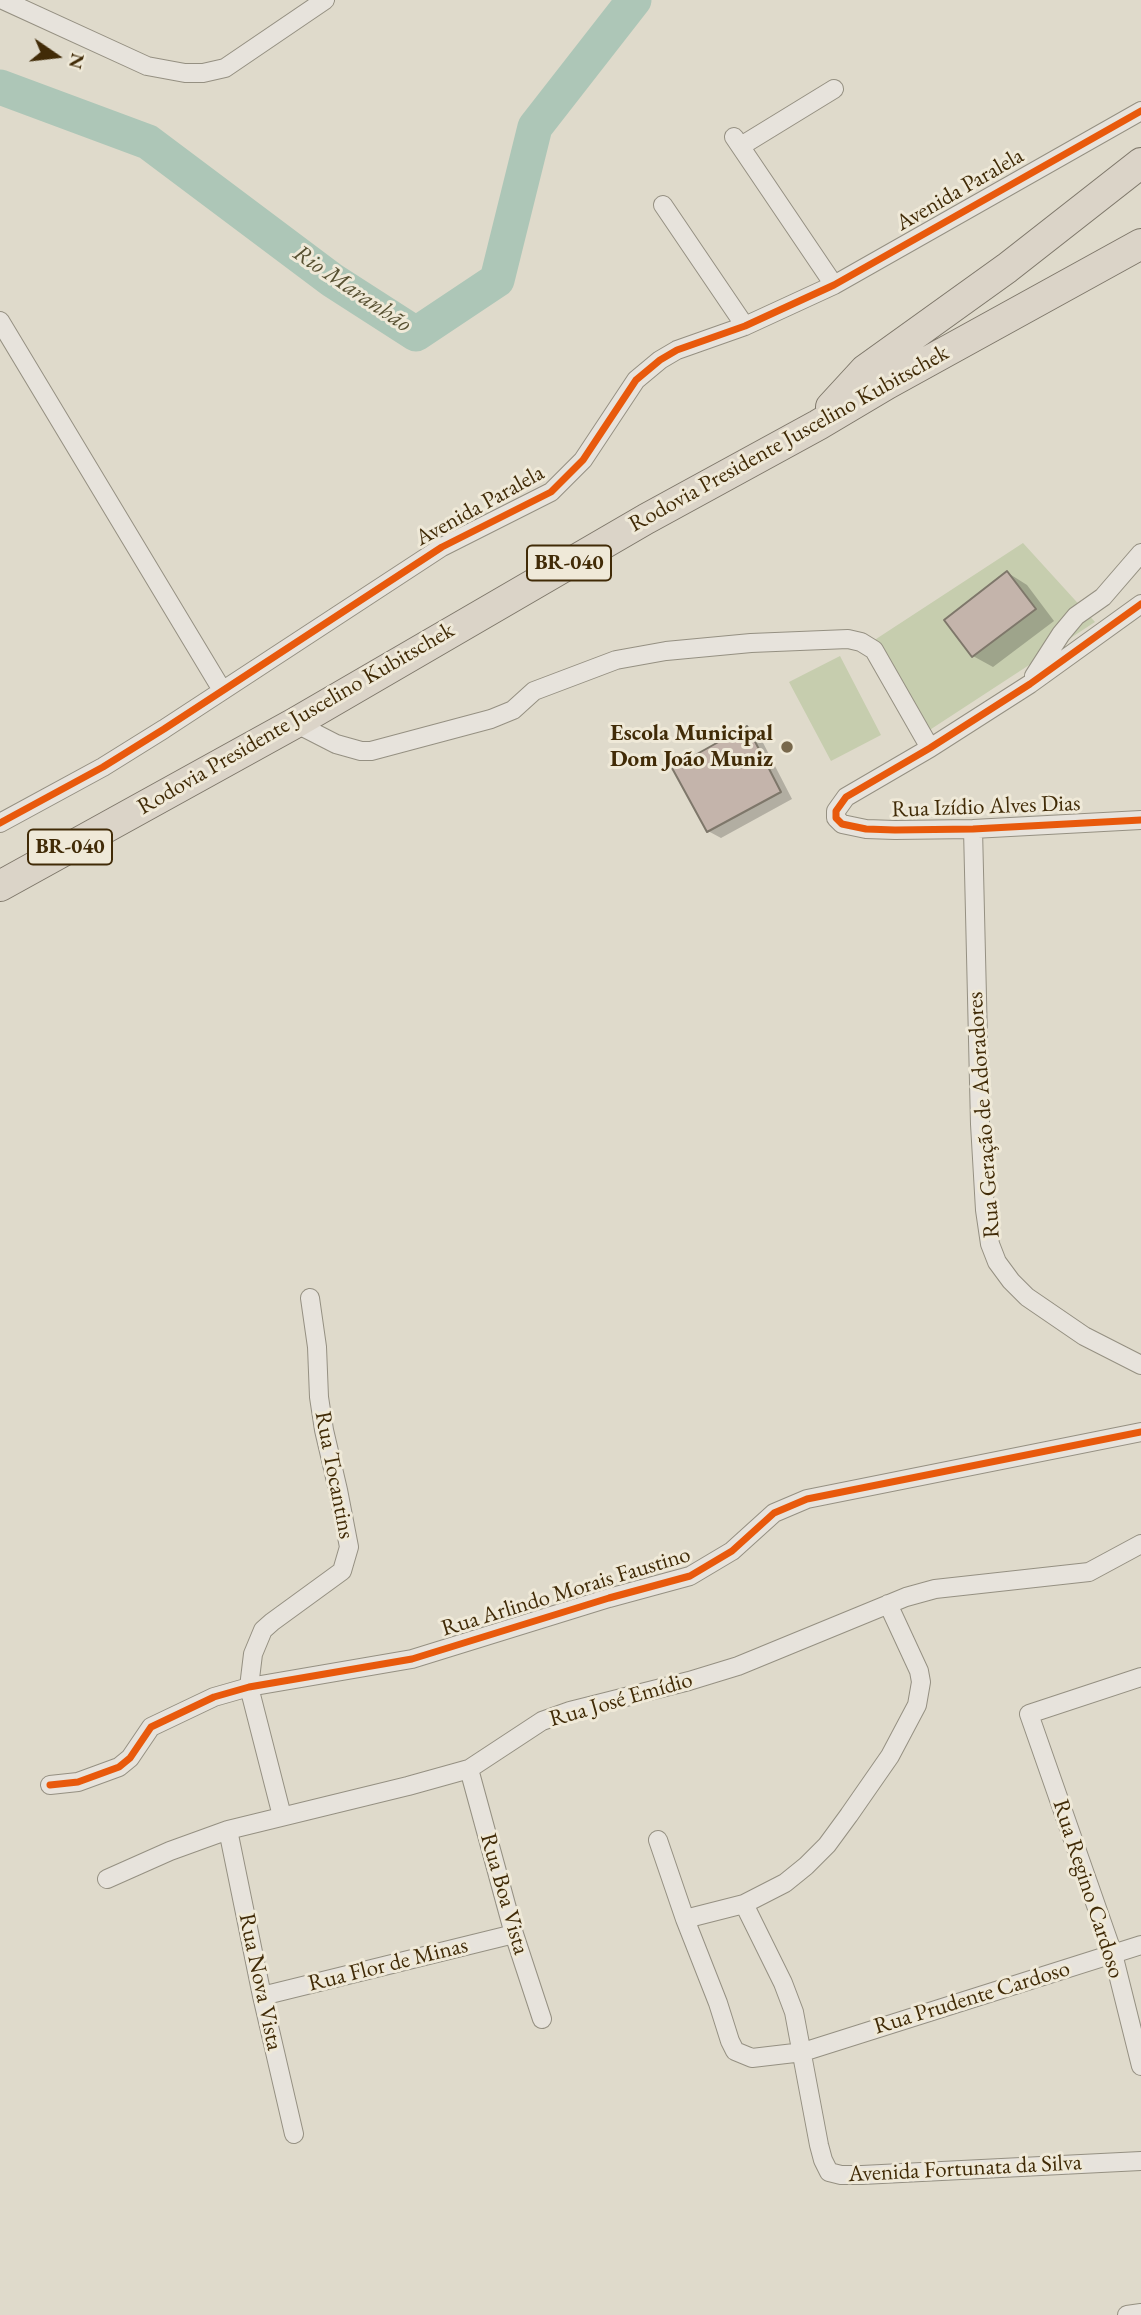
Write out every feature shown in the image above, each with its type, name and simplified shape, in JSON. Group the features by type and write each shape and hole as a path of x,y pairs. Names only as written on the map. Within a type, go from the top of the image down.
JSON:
{"highway":[{"path":"818,425 865,370 998,275 1141,163"},
{"name":"Rodovia Presidente Juscelino Kubitschek","path":"0,886 295,723 646,519 1141,244"}],"street":[{"path":"3,0 147,66 185,73 203,73 225,68 325,0"},
{"path":"834,285 737,142 835,89"},
{"name":"Avenida Paralela","path":"0,823 103,767 442,547 551,492 583,460 626,393 649,367 677,350 745,326 834,285 1141,111"},
{"path":"663,205 745,326"},
{"path":"0,321 222,690"},
{"path":"1030,684 1061,634 1076,616 1103,597 1141,553"},
{"path":"295,723 336,744 370,751 491,719 513,710 534,691 616,660 666,651 751,643 848,639 861,642 874,650 930,748 1030,684 1141,604"},
{"name":"Rua Izídio Alves Dias","path":"930,748 846,797 838,806 836,818 842,824 866,829 973,829 1141,820"},
{"name":"Rua Geração de Adoradores","path":"973,829 980,1124 985,1210 990,1244 997,1262 1027,1297 1084,1336 1141,1366"},
{"name":"Rua Tocantins","path":"282,1816 249,1687 253,1654 263,1630 338,1574 348,1555 348,1535 319,1397 317,1346 310,1298"},
{"name":"Rua Arlindo Morais Faustino","path":"50,1785 78,1782 119,1767 130,1758 151,1727 214,1698 249,1687 412,1659 690,1576 732,1551 774,1513 807,1499 1141,1432"},
{"name":"Rua José Emídio","path":"107,1879 170,1851 228,1830 468,1769 542,1721 569,1711 738,1667 888,1604 935,1589 1089,1572 1141,1545"},
{"path":"685,1919 768,1894 794,1877 827,1845 890,1756 910,1720 920,1693 919,1671 888,1604"},
{"name":"Rua Regino Cardoso","path":"1141,1677 1029,1714 1113,1954 1141,2066"},
{"name":"Rua Boa Vista","path":"468,1769 514,1934 542,2019"},
{"name":"Rua Nova Vista","path":"228,1830 294,2134"},
{"name":"Rua Prudente Cardoso","path":"658,1840 735,2051 752,2058 803,2052 1141,1945"},
{"name":"Avenida Fortunata da Silva","path":"744,1903 794,2012 823,2160 825,2168 834,2174 862,2175 1141,2161"},
{"name":"Rua Flor de Minas","path":"262,1996 514,1934"},
{"path":"1127,2315 1141,2313"}],"green space":[{"path":"1023,543 1095,622 925,733 873,641"},
{"path":"840,656 881,735 831,761 789,682"}],"building":[{"path":"1007,571 1036,609 972,657 944,620"},
{"path":"747,726 781,792 707,832 672,768"}],"waterway":[{"name":"Rio Maranhão","path":"0,87 148,142 332,280 416,334 497,280 535,127 634,0"}],"cycle path":[{"path":"0,823 103,767 164,729 442,547 551,492 583,460 636,380 660,360 677,350 745,326 834,285 1141,111"},
{"path":"1141,604 1030,684 930,748 846,797 836,811 836,818 842,824 866,829 895,830 973,829 1141,820"},
{"path":"50,1785 78,1782 119,1767 130,1758 151,1727 214,1697 249,1687 412,1659 690,1576 732,1551 774,1513 807,1499 1141,1432"}],"place":[{"name":"Escola Municipal Dom João Muniz","path":"787,747"}]}
